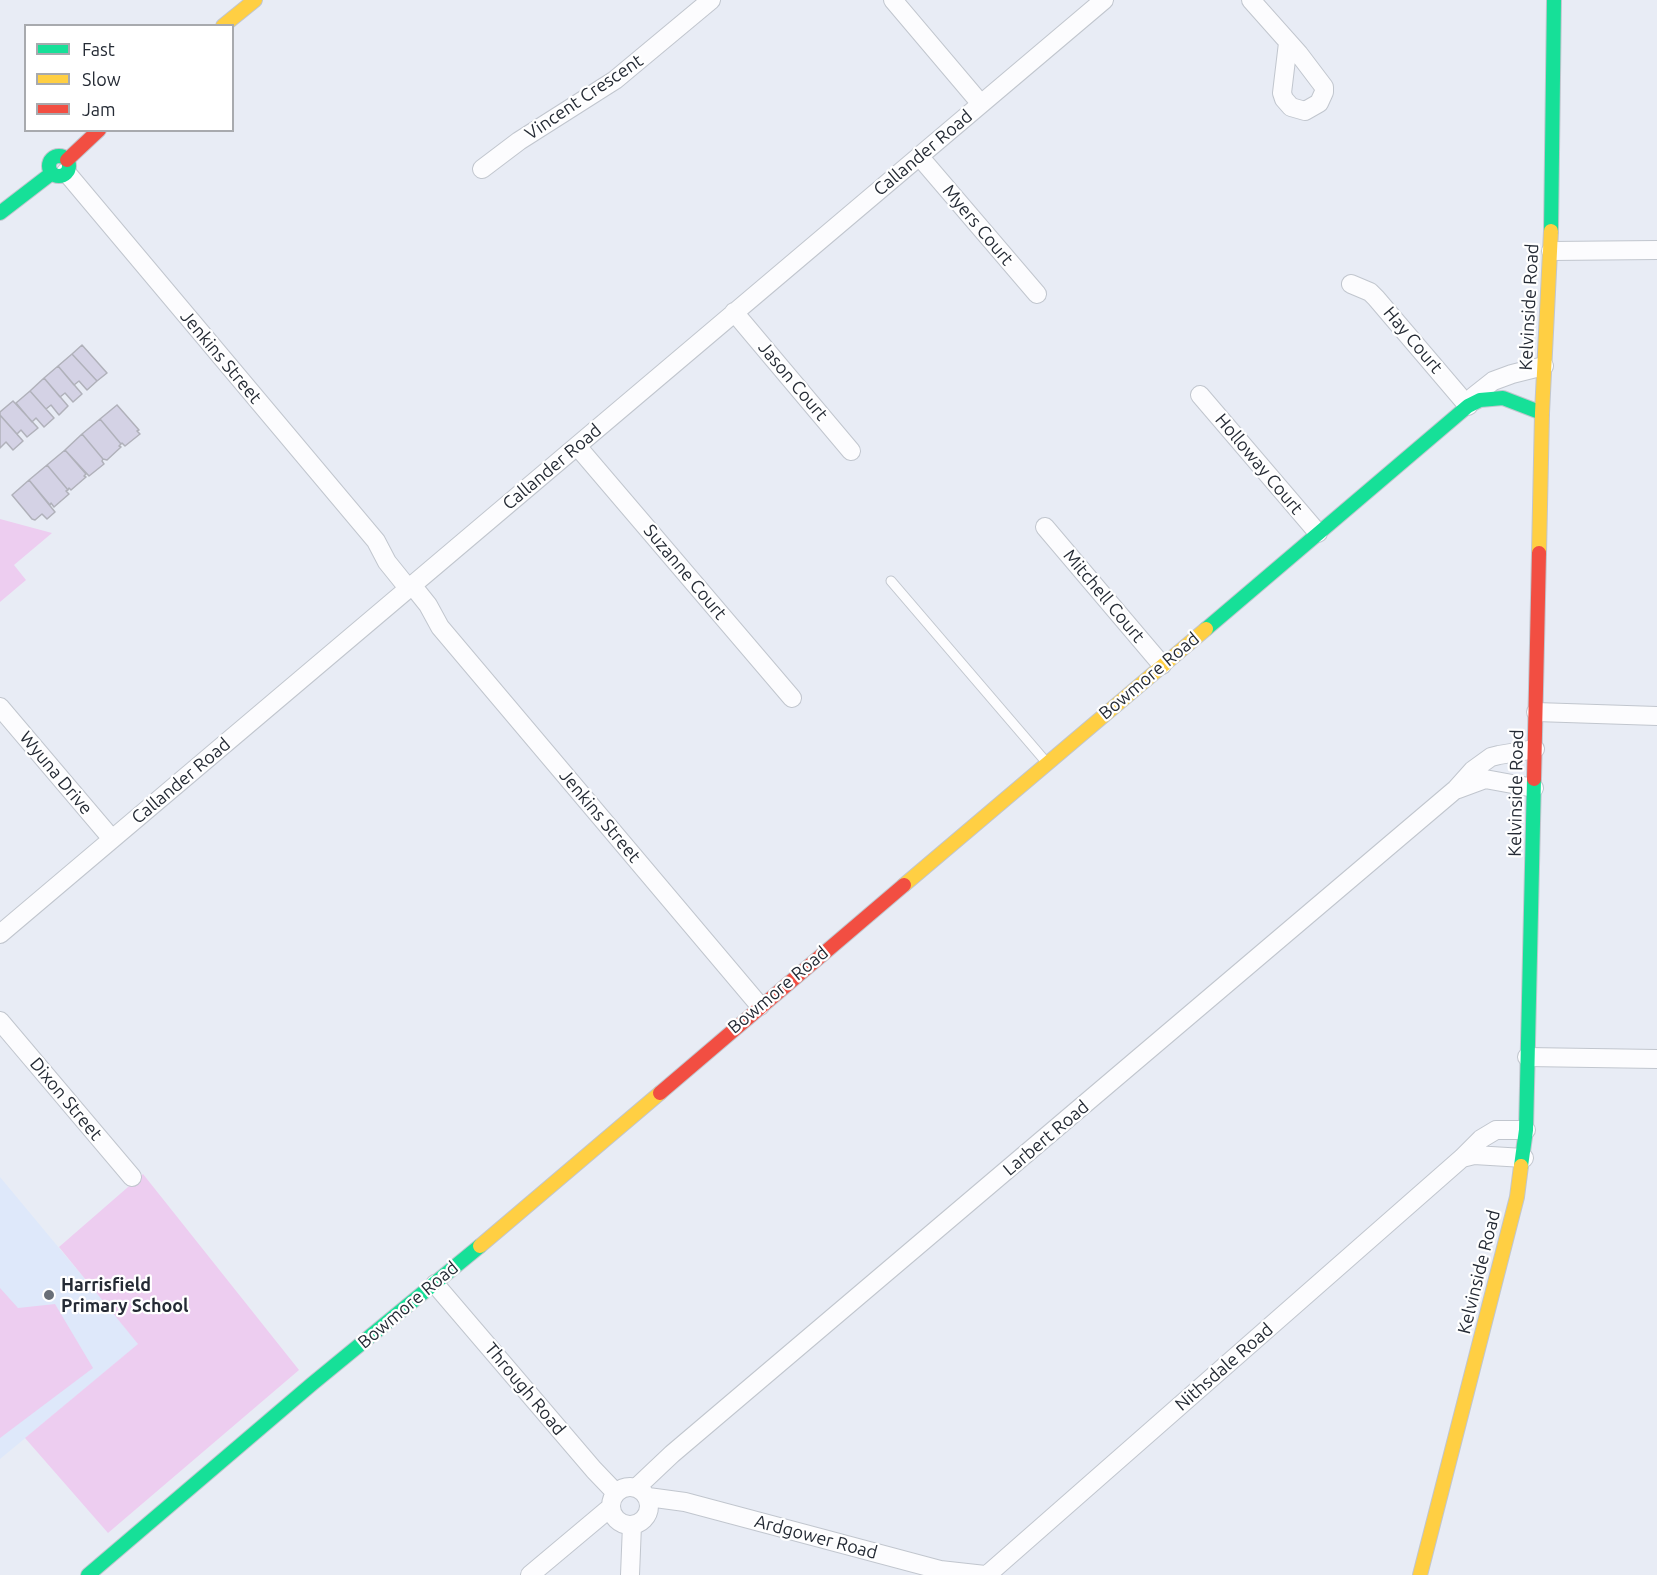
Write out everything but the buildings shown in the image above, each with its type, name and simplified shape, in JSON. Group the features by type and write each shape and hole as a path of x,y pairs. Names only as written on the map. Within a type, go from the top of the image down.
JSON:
{"street":[{"path":"225,24 255,0"},
{"name":"Vincent Crescent","path":"482,169 519,141 615,80 711,0"},
{"path":"892,0 981,105"},
{"name":"Callander Road","path":"0,934 1104,0"},
{"path":"1251,0 1288,43"},
{"name":"Kelvinside Road","path":"1420,1575 1517,1197 1524,1158 1542,413 1551,251 1554,0"},
{"path":"0,213 62,168 97,132"},
{"name":"Myers Court","path":"919,156 1037,294"},
{"name":"Jenkins Street","path":"62,168 376,541 393,554 428,620 440,627 760,1005"},
{"path":"1551,251 1657,250"},
{"name":"Hay Court","path":"1351,284 1370,292 1376,298 1468,406"},
{"name":"Jason Court","path":"734,312 851,451"},
{"name":"Bowmore Road","path":"1468,406 1474,396 1492,381 1544,366"},
{"name":"Holloway Court","path":"1200,395 1318,533"},
{"name":"Bowmore Road","path":"88,1575 312,1384 435,1284 760,1005 1468,406 1480,400 1503,398 1542,413"},
{"name":"Suzanne Court","path":"578,446 792,698"},
{"name":"Mitchell Court","path":"1045,526 1162,665"},
{"name":"Wyuna Drive","path":"0,707 112,839"},
{"path":"1536,712 1657,716"},
{"name":"Larbert Road","path":"642,1492 672,1454 1456,789 1465,777 1491,757 1508,752 1535,749"},
{"name":"Larbert Road","path":"1456,789 1485,779 1534,788"},
{"name":"Dixon Street","path":"0,1021 132,1177"},
{"path":"1527,1057 1657,1059"},
{"name":"Nithsdale Road","path":"986,1575 1488,1134 1496,1130 1526,1130"},
{"path":"1462,1158 1480,1155 1524,1158"},
{"name":"Through Road","path":"435,1284 594,1470 614,1500"},
{"path":"530,1575 614,1500 625,1487 642,1492 649,1503 647,1515 643,1520 632,1525 621,1522 613,1513 614,1500"},
{"name":"Ardgower Road","path":"642,1492 939,1572 986,1575"},
{"path":"630,1575 632,1525"}],"lane":[{"path":"891,581 1047,763"}],"shaded area":[{"path":"0,519 52,533 14,565 26,580 0,602"},
{"path":"143,1174 299,1370 108,1533 25,1438 138,1344 59,1247"},
{"name":"Harrisfield Primary School","path":"0,1177 139,1344 0,1459"},
{"path":"0,1288 18,1308 55,1304 93,1368 0,1438"}],"traffic: fast":[{"path":"1551,231 1554,0"},
{"path":"59,156 66,159 69,166 66,173 59,176 52,173 49,166 52,159 59,156"},
{"path":"0,213 52,173"},
{"path":"1206,629 1468,406 1480,400 1503,398 1542,413"},
{"path":"1521,1166 1526,1130 1534,779"},
{"path":"88,1575 312,1384 480,1246"}],"traffic: slow":[{"path":"225,24 255,0"},
{"path":"1539,553 1542,413 1551,231"},
{"path":"904,885 1206,629"},
{"path":"480,1246 660,1093"},
{"path":"1420,1575 1517,1197 1521,1166"}],"traffic: jam":[{"path":"67,160 97,132"},
{"path":"1534,779 1539,553"},
{"path":"660,1093 904,885"}],"place":[{"name":"Harrisfield Primary School","path":"49,1295"}]}
